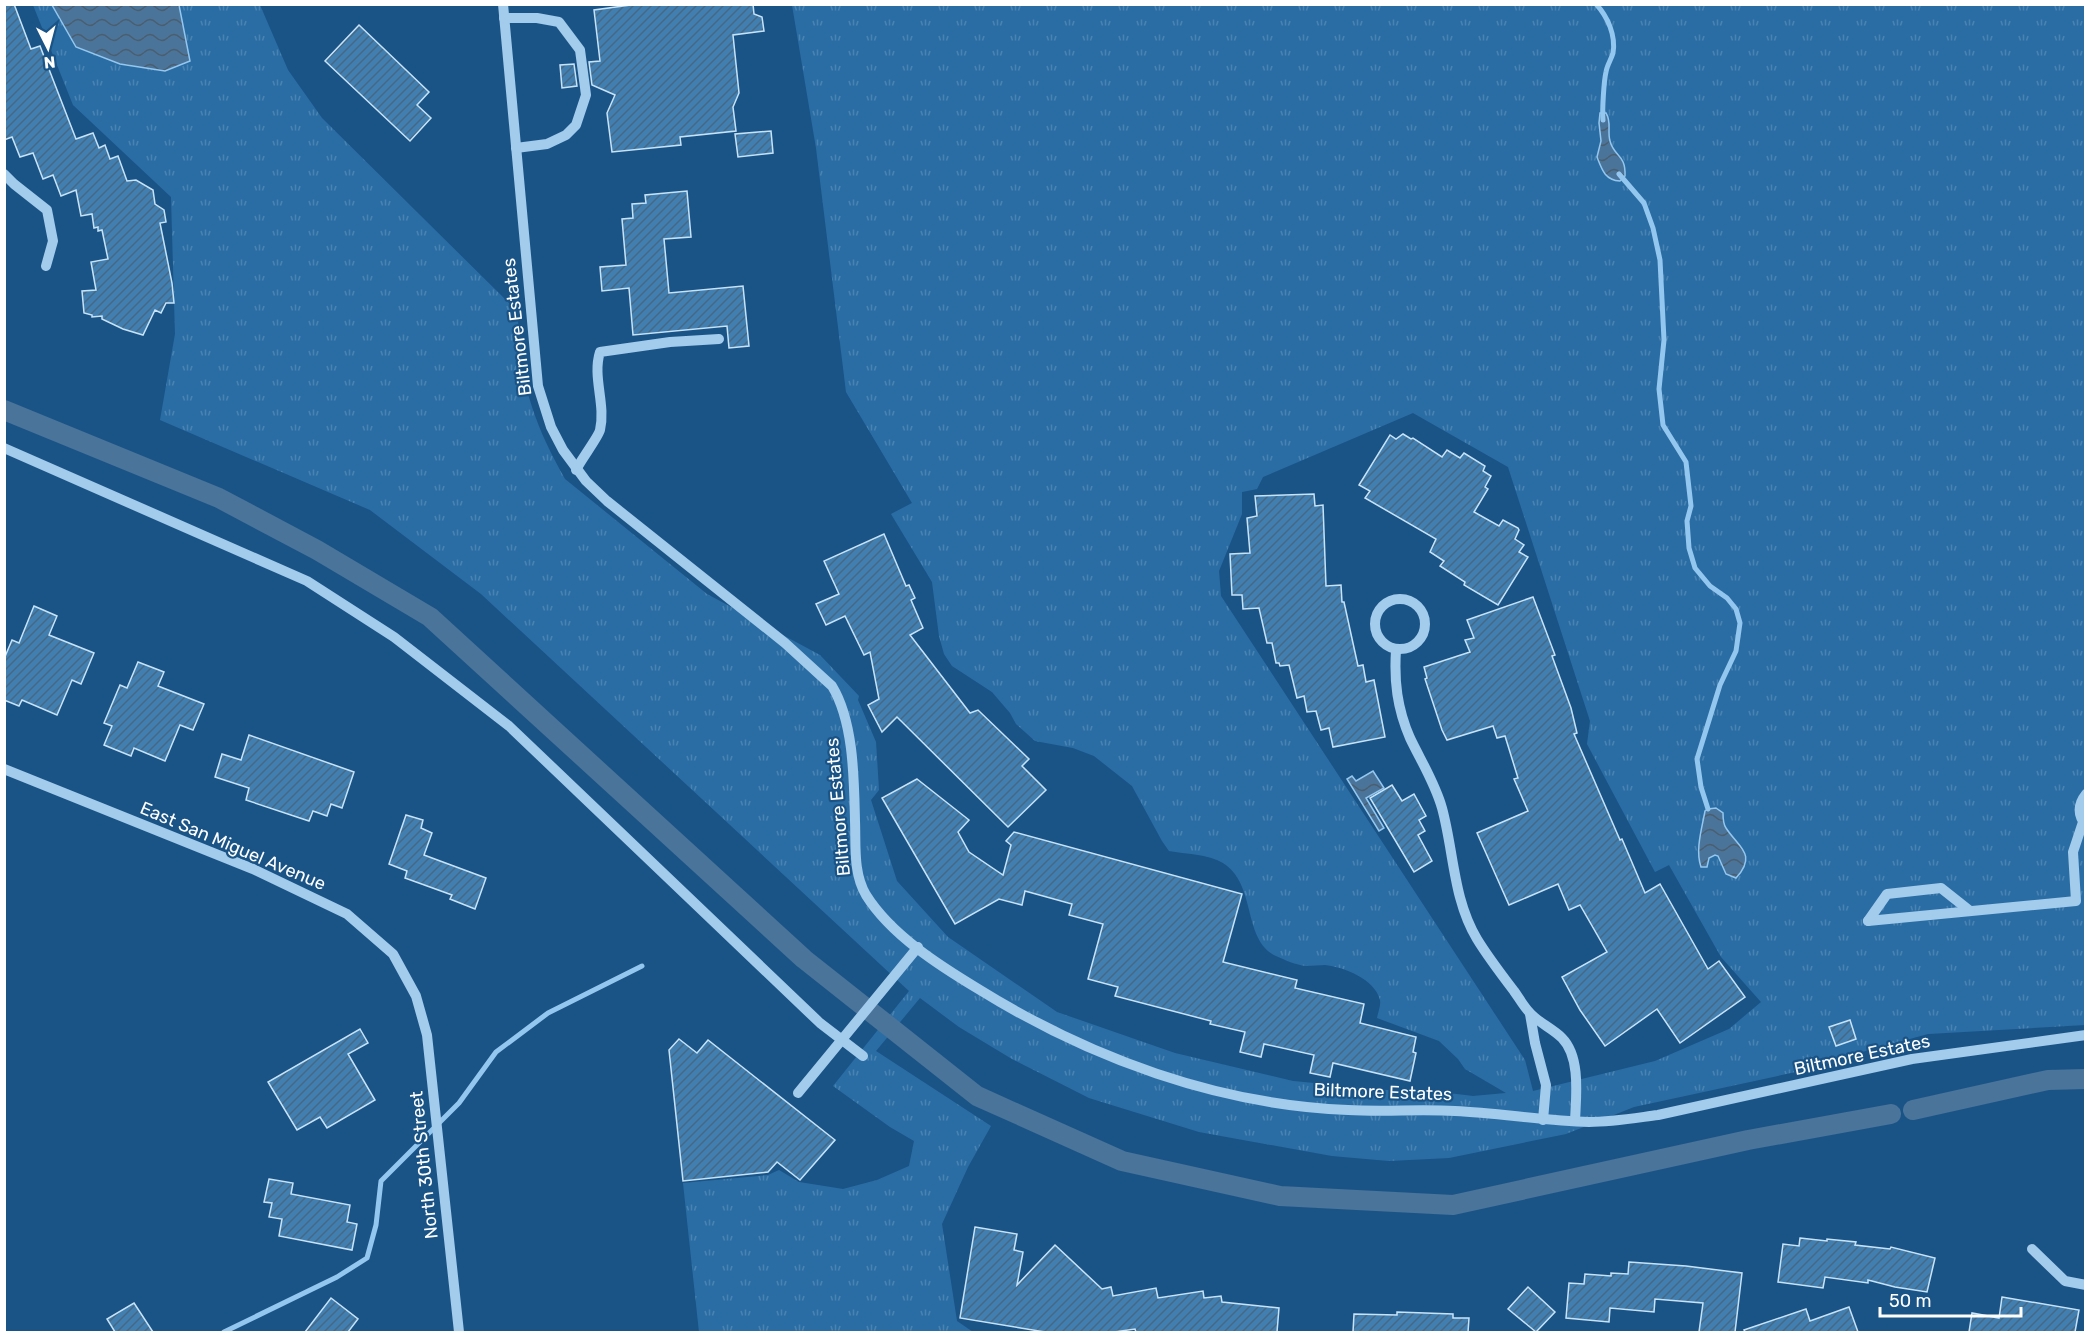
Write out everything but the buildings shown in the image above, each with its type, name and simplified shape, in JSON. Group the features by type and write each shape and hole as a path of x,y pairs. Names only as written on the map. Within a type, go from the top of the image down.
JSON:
{"street":[{"name":"Biltmore Estates","path":"503,4 540,394 551,427 576,470 607,501 785,643 831,686 836,693 848,730 853,770 856,862 866,894 890,925 966,982 1049,1029 1120,1061 1186,1082 1245,1097 1348,1110 1454,1111 1543,1120 1626,1120 1658,1115 1912,1059 2085,1035"},
{"path":"504,18 537,18 560,22 580,50 586,95 576,125 566,135 547,144 516,148"},
{"path":"4,174 47,210 53,242 46,266"},
{"path":"576,470 600,433 602,419 596,363 600,352 670,342 719,339"},
{"path":"4,448 307,581 394,637 509,726 820,1023 863,1056"},
{"path":"1397,599 1411,602 1422,611 1426,625 1421,639 1410,648 1396,650 1383,643 1376,631 1376,617 1384,605 1397,599"},
{"path":"1396,650 1395,681 1400,705 1409,736 1438,793 1456,884 1464,909 1476,938 1530,1014 1565,1041 1575,1065 1577,1084 1575,1121"},
{"name":"East San Miguel Avenue","path":"4,769 253,869 347,914 393,954 416,996"},
{"path":"1970,911 1941,888 1887,894 1868,921 2076,901 2073,852 2084,824 2079,809 2085,794"},
{"path":"798,1093 918,947"},
{"name":"North 30th Street","path":"416,996 427,1035 459,1332"},
{"path":"1530,1014 1546,1084 1543,1120"},
{"path":"2032,1249 2065,1281 2085,1285"}],"green space":[{"path":"33,5 260,5 288,70 322,118 517,311 529,396 543,435 565,479 707,594 820,655 859,696 858,700 876,742 879,790 871,800 897,881 948,937 1057,1012 1175,1053 1293,1081 1473,1096 1506,1093 1465,1069 1439,1041 1377,1018 1380,1000 1377,993 1358,975 1333,966 1306,966 1294,963 1276,956 1265,948 1258,938 1246,897 1234,872 1223,863 1211,858 1169,851 1132,786 1094,756 1073,748 1035,741 1016,724 992,692 952,666 944,654 939,636 932,582 891,514 912,503 846,392 816,148 792,5 2085,5 2085,1025 1928,1034 1829,1061 1805,1070 1634,1107 1566,1134 1449,1158 1389,1161 1332,1156 1199,1132 1089,1098 1012,1059 959,1027 920,998 876,1051 991,1126 968,1167 942,1224 957,1321 973,1332 699,1332 683,1183 768,1175 779,1170 799,1182 843,1189 877,1180 909,1166 914,1141 890,1127 833,1086 909,991 481,594 370,510 160,420 175,334 171,197 73,105","holes":["1413,413 1508,467 1590,721 1587,744 1655,872 1669,865 1721,957 1761,1002 1729,1029 1655,1061 1533,1091 1525,1060 1221,596 1219,571 1242,514 1242,492 1257,489 1263,477"]}],"water":[{"path":"52,5 179,5 190,61 165,71 120,64 76,47"},
{"path":"1600,113 1606,113 1608,117 1610,141 1624,164 1625,176 1620,181 1607,176 1597,157 1601,141"},
{"path":"1373,771 1384,788 1366,798 1384,828 1379,831 1347,779 1352,776 1356,781"},
{"path":"1716,808 1723,813 1725,826 1746,857 1742,870 1736,878 1726,874 1718,856 1709,858 1707,867 1701,867 1699,860 1705,811"}],"waterway":[{"path":"1596,4 1607,21 1614,47 1605,76 1603,120"},
{"path":"1619,174 1644,203 1653,228 1660,260 1664,340 1659,389 1663,425 1686,462 1691,506 1687,521 1689,548 1695,568 1710,586 1727,598 1736,609 1740,623 1736,651 1720,685 1697,759 1701,787 1708,809"},
{"path":"4,410 219,498 317,550 430,617 804,959 977,1096 1122,1161 1280,1196 1453,1205 1748,1140 1891,1114"},
{"path":"224,1332 337,1277 367,1258 376,1225 381,1181 459,1103 496,1052 548,1013 642,966"},
{"path":"1913,1110 2048,1080 2086,1079"}]}
